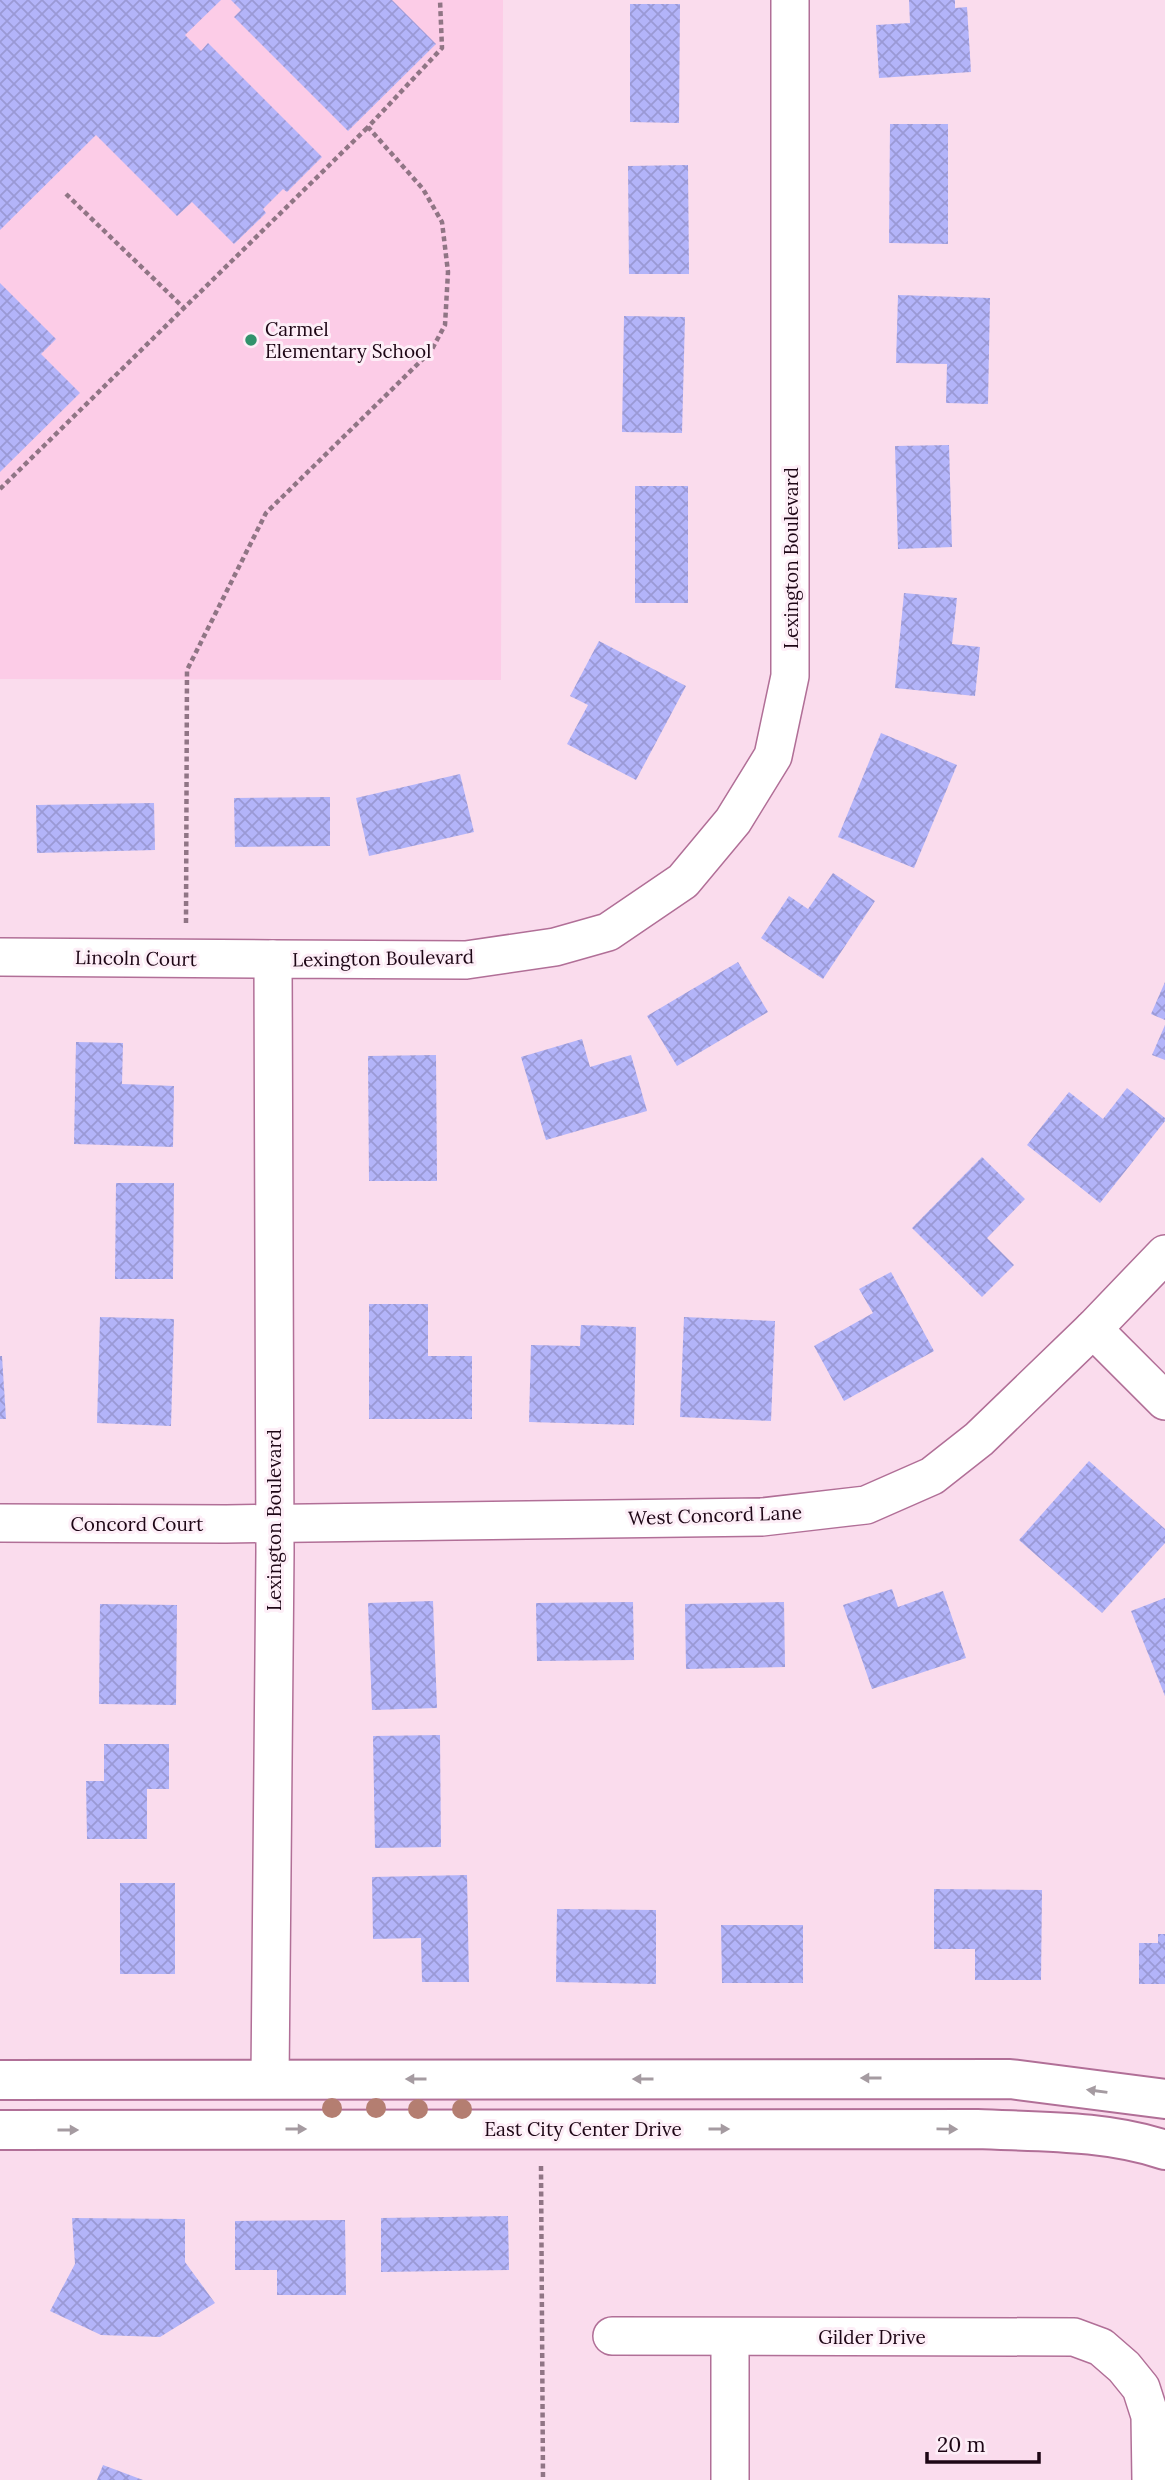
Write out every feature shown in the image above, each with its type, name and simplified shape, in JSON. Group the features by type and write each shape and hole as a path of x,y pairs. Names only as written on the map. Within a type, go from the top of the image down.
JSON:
{"street":[{"name":"Lexington Boulevard","path":"271,2078 273,959 466,960 555,947 608,932 683,881 733,821 773,756 790,676 790,0"},
{"name":"Lincoln Court","path":"0,957 273,959"},
{"name":"West Concord Lane","path":"274,1522 762,1517 866,1505 932,1476 979,1439 1093,1329 1165,1254"},
{"path":"1093,1329 1165,1401"},
{"name":"Concord Court","path":"0,1523 274,1522"},
{"path":"0,2080 1010,2078 1165,2099"},
{"name":"East City Center Drive","path":"0,2130 978,2129 1108,2137 1165,2150"},
{"name":"Gilder Drive","path":"612,2336 1074,2337 1101,2347 1124,2367 1141,2388 1150,2416 1151,2480"},
{"path":"730,2337 730,2480"}],"path":[{"path":"0,489 368,127 442,48 440,0"},
{"path":"186,958 187,670 266,513 432,351 445,324 448,272 442,222 423,189 368,127"},
{"path":"66,194 184,308"},
{"path":"541,2159 543,2480"}],"shaded area":[{"name":"Carmel Elementary School","path":"0,0 503,0 501,680 0,679"}],"building":[{"path":"0,0 221,0 185,35 201,51 208,43 322,157 287,192 283,189 263,209 266,213 234,244 192,202 177,216 96,135 0,230"},
{"path":"231,0 392,0 436,44 348,131 234,17 241,10"},
{"path":"909,0 955,0 955,8 967,7 971,72 879,78 876,25 910,23"},
{"path":"630,4 680,4 679,123 630,122"},
{"path":"890,124 948,124 948,244 889,243"},
{"path":"688,165 689,274 629,274 628,166"},
{"path":"0,283 56,339 41,354 80,393 0,472"},
{"path":"898,295 990,298 988,404 946,403 947,364 896,363"},
{"path":"624,316 685,317 682,433 622,432"},
{"path":"949,445 952,547 898,549 895,446"},
{"path":"635,486 688,486 688,603 635,603"},
{"path":"904,593 957,598 952,644 980,647 975,696 895,688"},
{"path":"599,641 686,686 636,780 567,744 588,705 570,696"},
{"path":"881,733 957,765 914,868 838,837"},
{"path":"460,774 474,832 369,856 356,798"},
{"path":"330,797 330,846 235,847 234,798"},
{"path":"154,803 155,850 37,853 36,805"},
{"path":"833,873 875,901 823,979 761,938 789,896 808,909"},
{"path":"738,962 768,1012 677,1066 647,1016"},
{"path":"1165,982 1165,1020 1151,1014"},
{"path":"1165,1025 1165,1060 1152,1055"},
{"path":"582,1039 590,1067 631,1055 647,1111 546,1140 521,1057"},
{"path":"76,1042 123,1043 122,1084 174,1086 173,1147 74,1144"},
{"path":"436,1055 437,1181 369,1181 368,1056"},
{"path":"1127,1088 1165,1118 1165,1121 1100,1203 1027,1145 1069,1092 1103,1119"},
{"path":"982,1157 1025,1199 987,1238 1014,1265 982,1297 912,1228"},
{"path":"116,1183 174,1183 173,1279 115,1279"},
{"path":"891,1272 934,1351 844,1401 814,1346 873,1313 859,1289"},
{"path":"369,1304 428,1304 428,1356 472,1356 472,1419 369,1419"},
{"path":"100,1317 174,1319 171,1426 97,1423"},
{"path":"684,1317 775,1321 771,1421 680,1417"},
{"path":"581,1325 636,1327 634,1425 529,1422 531,1345 580,1346"},
{"path":"2,1356 6,1419 0,1419"},
{"path":"1089,1461 1165,1529 1165,1543 1102,1613 1019,1540"},
{"path":"892,1589 898,1607 943,1591 966,1658 872,1689 843,1605"},
{"path":"1165,1598 1165,1696 1131,1611"},
{"path":"433,1601 437,1708 372,1710 368,1603"},
{"path":"633,1602 634,1660 537,1661 536,1603"},
{"path":"784,1602 785,1667 686,1669 685,1604"},
{"path":"100,1604 177,1605 176,1705 99,1704"},
{"path":"440,1735 441,1847 375,1848 373,1736"},
{"path":"104,1744 169,1744 169,1789 147,1789 147,1839 87,1839 86,1781 104,1781"},
{"path":"467,1875 469,1982 422,1982 421,1938 373,1939 372,1877"},
{"path":"120,1883 175,1883 175,1974 120,1974"},
{"path":"934,1889 1042,1890 1041,1980 975,1980 975,1949 934,1949"},
{"path":"557,1909 656,1910 656,1984 556,1982"},
{"path":"721,1925 803,1925 803,1983 722,1983"},
{"path":"1158,1934 1165,1934 1165,1984 1139,1984 1139,1943 1158,1943"},
{"path":"508,2216 509,2270 381,2272 381,2218"},
{"path":"72,2218 185,2219 185,2262 215,2303 160,2337 101,2335 50,2311 75,2264"},
{"path":"345,2220 346,2295 277,2295 277,2270 235,2270 235,2221"},
{"path":"103,2465 143,2480 97,2480"}],"place":[{"name":"Carmel Elementary School","path":"251,340"}]}
